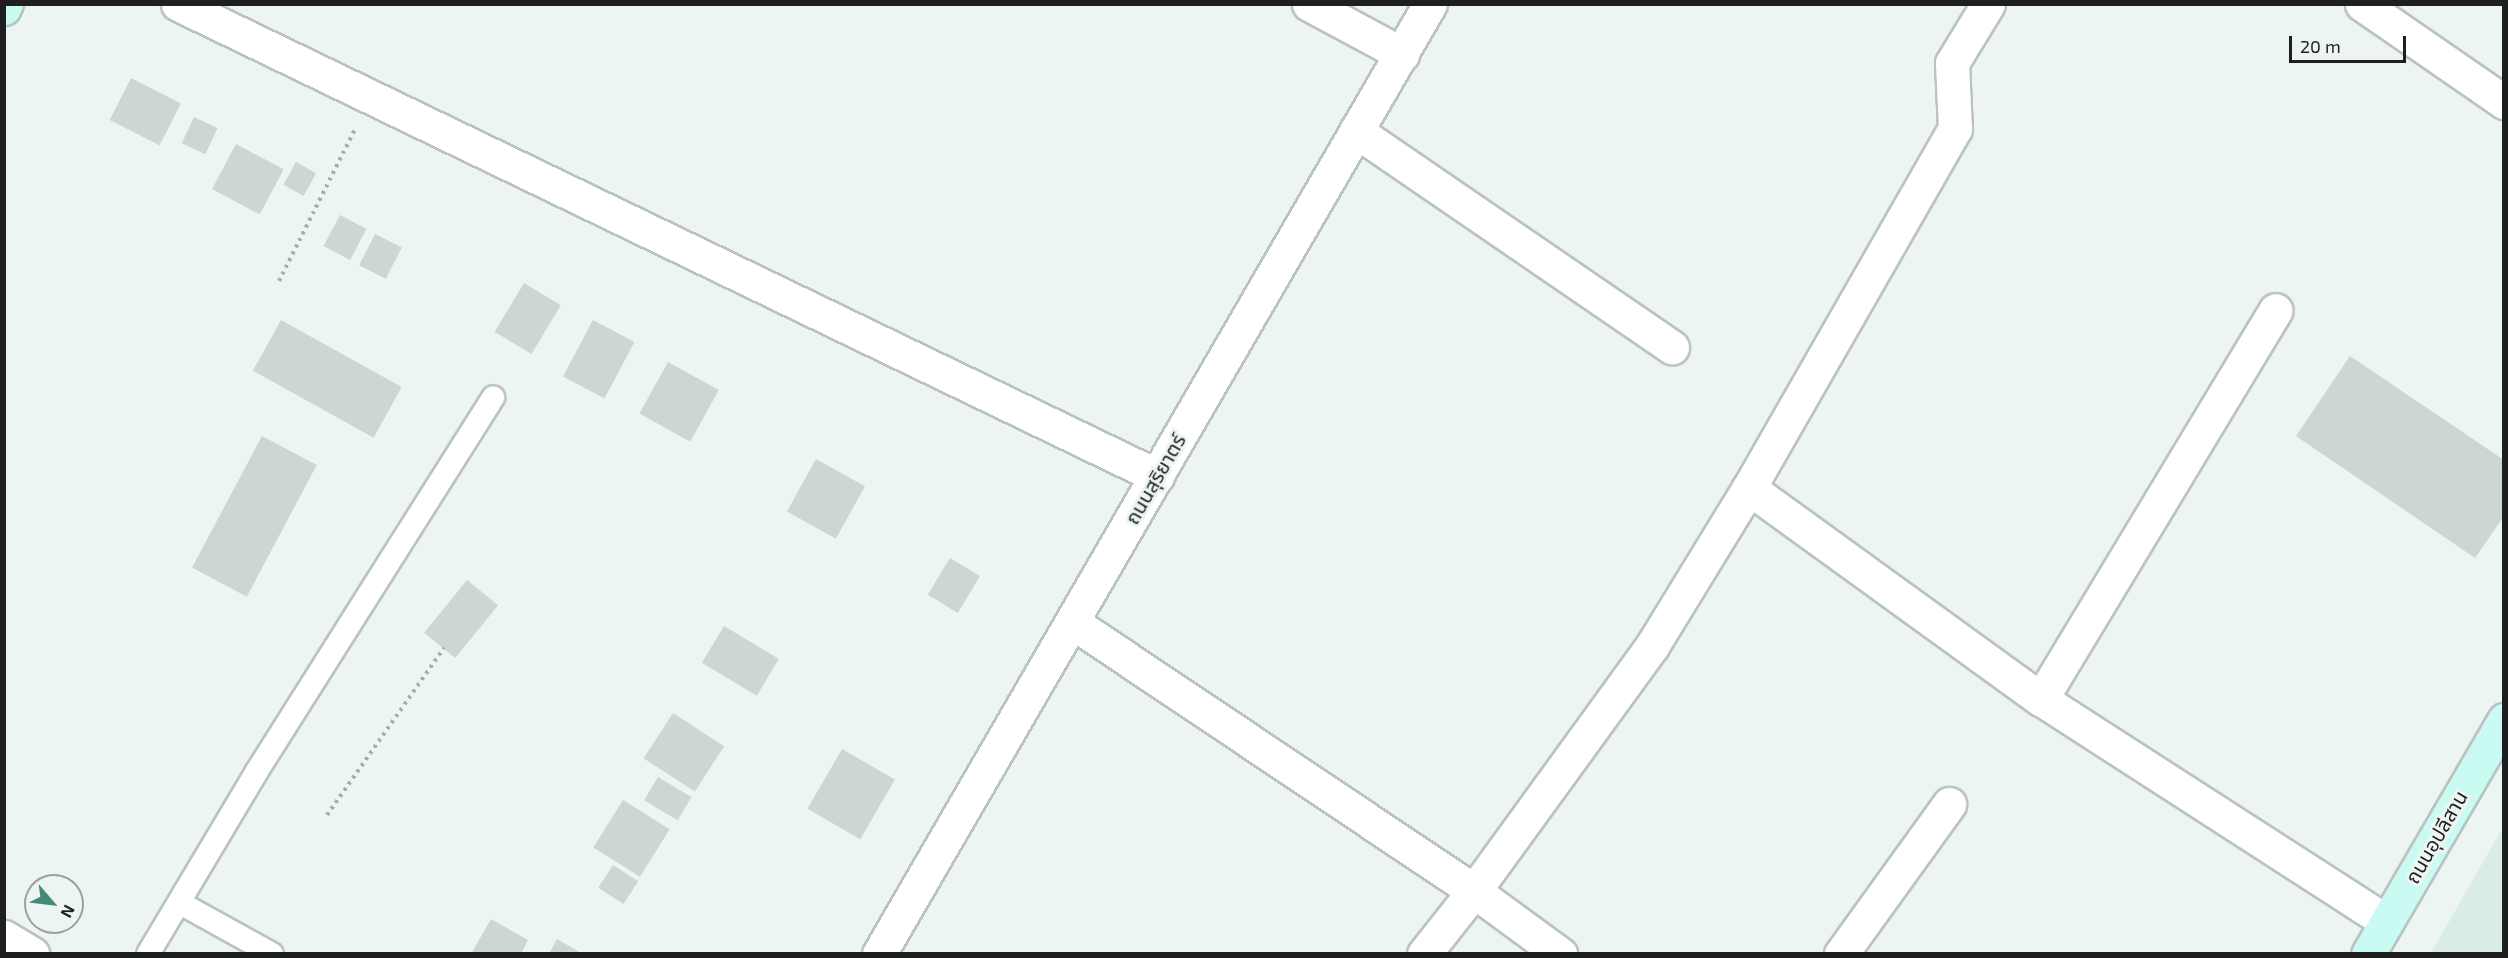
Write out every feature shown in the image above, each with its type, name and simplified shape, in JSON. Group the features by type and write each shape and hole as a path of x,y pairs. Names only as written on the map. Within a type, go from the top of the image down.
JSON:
{"main road":[{"name":"ถนนอุปลีสาน","path":"2368,954 2504,720"}],"street":[{"path":"178,4 1157,476"},
{"path":"1309,4 1402,54"},
{"name":"ถนนสุริยาตร์","path":"879,954 1430,4"},
{"path":"1424,954 1474,891 1652,646 1749,488 1955,129 1952,63 1988,4"},
{"path":"2362,4 2504,102"},
{"path":"1356,131 1672,347"},
{"path":"2041,699 2276,310"},
{"path":"1749,488 2041,699 2386,921"},
{"path":"1072,622 1474,891 1560,954"},
{"path":"1841,954 1948,804"},
{"path":"4,937 32,954"}],"lane":[{"path":"148,954 257,771 493,397"},
{"path":"180,903 272,954"}],"path":[{"path":"279,281 371,97"},
{"path":"327,814 444,648"}],"shaded area":[{"path":"2503,827 2503,953 2431,953"}],"building":[{"path":"131,78 181,103 160,145 110,120"},
{"path":"194,117 218,128 205,154 182,143"},
{"path":"236,144 284,169 260,214 212,189"},
{"path":"296,162 316,173 304,196 283,185"},
{"path":"340,215 366,229 350,260 324,246"},
{"path":"375,234 402,248 386,279 359,265"},
{"path":"524,283 561,305 532,354 495,332"},
{"path":"281,320 402,387 374,438 253,371"},
{"path":"593,320 634,342 604,399 563,377"},
{"path":"2350,356 2504,460 2504,516 2475,558 2296,436"},
{"path":"668,362 719,390 690,442 639,414"},
{"path":"262,436 317,465 247,597 192,568"},
{"path":"816,459 865,486 836,539 787,511"},
{"path":"950,558 980,576 958,613 928,595"},
{"path":"467,580 498,605 455,658 424,633"},
{"path":"724,626 779,659 757,696 702,663"},
{"path":"673,713 724,746 695,792 644,758"},
{"path":"842,749 895,780 860,839 808,809"},
{"path":"658,777 691,797 678,820 644,800"},
{"path":"623,800 670,829 640,877 593,847"},
{"path":"613,865 638,881 623,904 598,888"},
{"path":"491,919 528,940 521,954 471,954"},
{"path":"557,939 583,954 549,954"}]}
